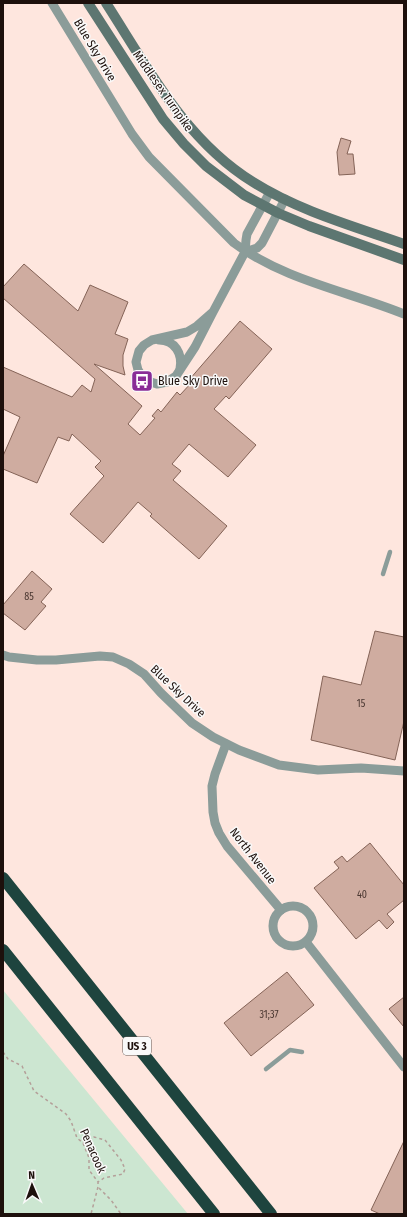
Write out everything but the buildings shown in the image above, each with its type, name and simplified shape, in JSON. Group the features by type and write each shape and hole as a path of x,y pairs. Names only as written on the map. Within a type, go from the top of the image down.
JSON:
{"highway":[{"name":"US 3","path":"3,878 271,1214"},
{"path":"3,950 214,1214"}],"main road":[{"name":"Middlesex Turnpike","path":"88,3 154,106 184,144 206,166 227,182 278,213 309,226 404,260"},
{"name":"Middlesex Turnpike","path":"106,3 167,97 195,134 240,174 285,200 404,244"}],"street":[{"name":"Blue Sky Drive","path":"52,3 132,134 149,157 234,243 246,252 269,265 331,289 404,314"},
{"path":"214,312 198,326 187,332 144,344 139,351 136,362 140,374 148,381 158,384 167,382 176,376 195,347 214,312 246,252 247,234 270,192"},
{"path":"246,252 257,248 262,243 285,200"},
{"path":"156,340 168,341 174,345 178,352 180,357 180,365 176,376"},
{"name":"Blue Sky Drive","path":"3,655 37,660 56,660 100,656 113,657 126,662 144,674 192,723 226,744 279,765 318,770 361,768 404,771"},
{"name":"North Avenue","path":"226,744 212,786 213,812 219,833 227,846 281,910"},
{"path":"296,905 310,913 314,921 314,930 306,942 300,946 292,946 280,941 275,935 273,926 274,920 285,907 296,905"},
{"path":"306,942 404,1067"}],"lane":[{"path":"383,574 390,552"},
{"path":"266,1069 290,1050 302,1052"}],"path":[{"name":"Penacook","path":"3,1052 8,1058 22,1066 34,1091 66,1114 71,1121 77,1138 82,1143 88,1158 89,1170 98,1182 91,1214"},
{"path":"82,1143 94,1137 105,1140 121,1160 125,1169 123,1174 104,1178 98,1182"},
{"path":"98,1187 111,1200 121,1214"}],"green space":[{"path":"3,990 188,1214 3,1214"}],"place":[{"name":"Blue Sky Drive","path":"142,381"}]}
